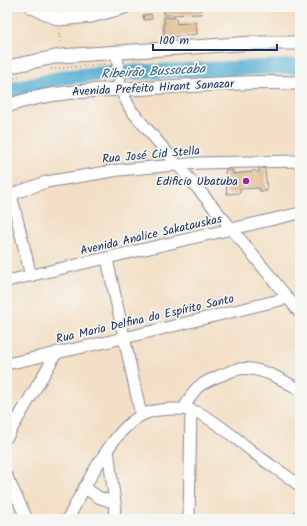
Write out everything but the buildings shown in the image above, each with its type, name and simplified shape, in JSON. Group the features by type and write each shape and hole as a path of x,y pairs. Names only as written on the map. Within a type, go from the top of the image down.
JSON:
{"main road":[{"path":"32,7 59,19 78,18 96,11 125,7"},
{"path":"7,67 60,56 115,60 253,44 300,43"},
{"name":"Avenida Prefeito Hirant Sanazar","path":"7,106 34,98 120,86 300,83"}],"street":[{"path":"115,60 120,86 131,110 232,229 300,313"},
{"name":"Rua José Cid Stella","path":"9,195 46,182 119,170 200,163 300,161"},
{"path":"9,195 30,276"},
{"name":"Avenida Analice Sakatauskas","path":"7,281 300,213"},
{"path":"107,259 141,415"},
{"name":"Rua Maria Delfina do Espírito Santo","path":"7,364 124,338 288,298"},
{"path":"7,437 57,352"},
{"path":"189,519 188,410 192,393 206,381 240,369 254,370 264,373 280,379 300,390"},
{"path":"68,519 84,487 108,450 126,426 141,415 166,409 188,410 199,413 300,486"},
{"path":"108,450 115,503 114,519"},
{"path":"7,477 27,519"},
{"path":"84,487 98,497 115,503"},
{"path":"296,519 300,515"}],"path":[{"path":"59,19 60,56"},
{"path":"48,70 115,60"},
{"path":"7,81 26,74"}],"waterway":[{"name":"Ribeirão Bussocaba","path":"7,91 65,77 110,73 300,66"}],"place":[{"name":"Edificio Ubatuba","path":"246,181"}]}
